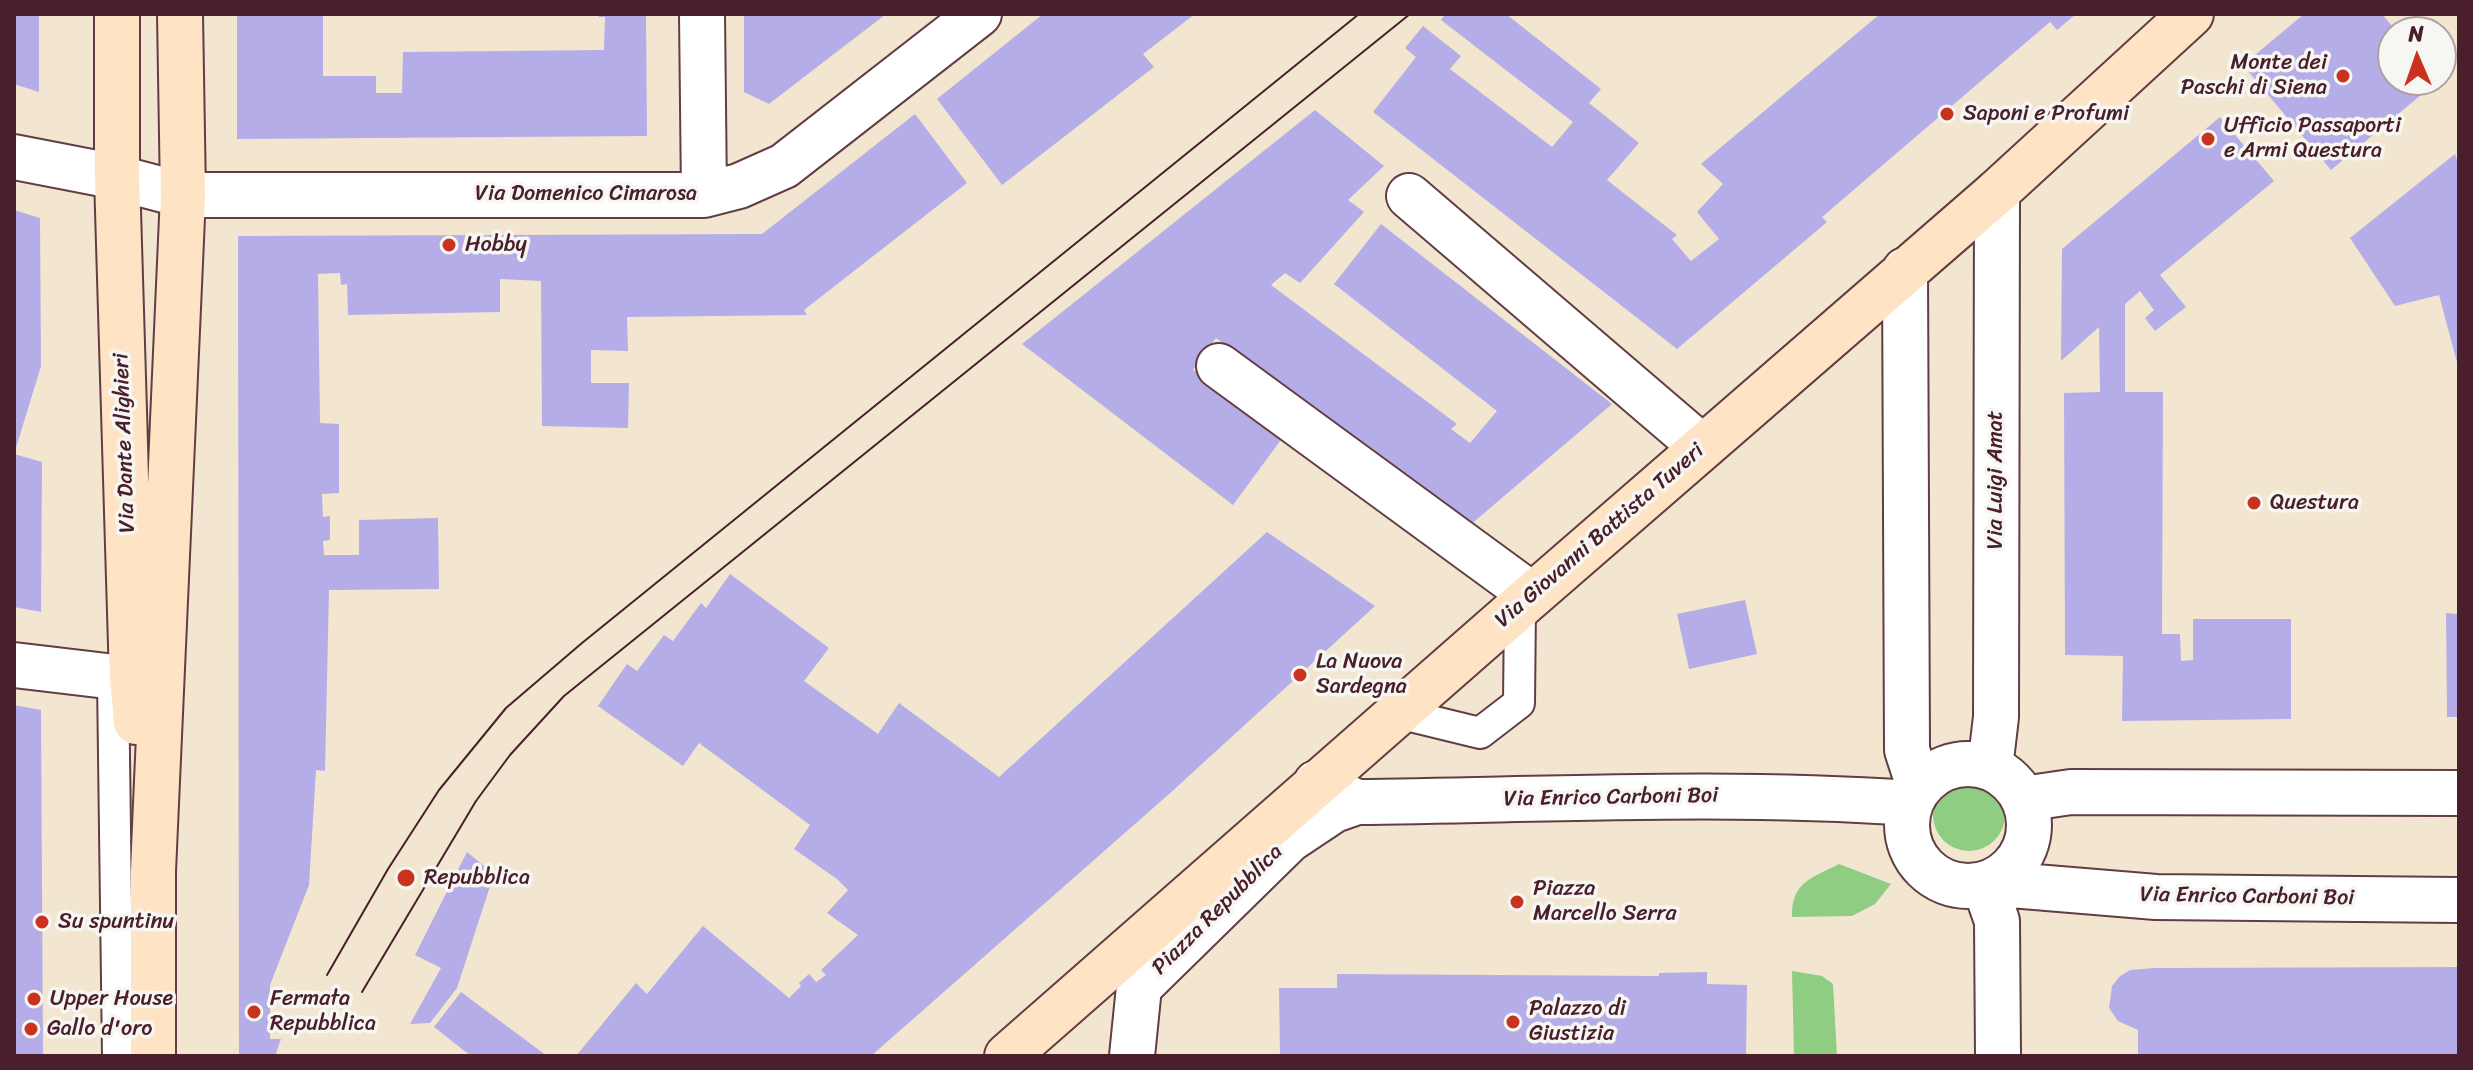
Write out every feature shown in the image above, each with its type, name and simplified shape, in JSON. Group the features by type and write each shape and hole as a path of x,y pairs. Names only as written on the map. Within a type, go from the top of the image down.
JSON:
{"street":[{"name":"Via Dante Alighieri","path":"117,14 112,176 122,678 153,871"},
{"name":"Via Dante Alighieri","path":"153,1056 153,871 183,195 180,14"},
{"path":"702,14 704,195"},
{"name":"Via Domenico Cimarosa","path":"14,157 112,176 183,195 704,195 739,186 784,166 979,14"},
{"name":"Via Giovanni Battista Tuveri","path":"1008,1056 1316,783 1997,192 2191,14"},
{"name":"Via Luigi Amat","path":"1990,768 1996,717 1997,192"},
{"path":"1409,196 1702,447"},
{"path":"1905,270 1907,750 1915,795"},
{"path":"1219,366 1526,600"},
{"path":"14,665 122,678"},
{"path":"1915,795 1933,774 1951,766 1971,763 1990,768 2015,786 2023,799 2029,819 2027,840 2019,859 2005,873 1985,883 1997,921 1998,1056"},
{"name":"Via Enrico Carboni Boi","path":"1316,783 1357,802 1915,795 1906,821 1908,839 1915,856 1926,871 1952,884 1985,883 2156,897 2459,900"},
{"path":"2023,799 2071,792 2459,793"},
{"name":"Piazza Repubblica","path":"1132,1056 1139,987 1289,840 1334,810 1357,802"}],"lane":[{"path":"105,14 112,176"},
{"path":"1398,713 1480,733 1519,703 1526,600"},
{"path":"118,1056 122,678"}],"green space":[{"path":"1969,779 1989,785 1999,795 2005,815 1999,835 1989,845 1969,851 1949,845 1939,835 1933,815 1939,795 1949,785"},
{"path":"1839,864 1891,884 1875,904 1852,916 1792,917 1799,889 1812,878"},
{"path":"1792,971 1822,976 1833,984 1837,1056 1794,1056"}],"building":[{"path":"14,14 39,14 39,92 14,84"},
{"path":"237,14 323,14 323,76 376,76 376,93 402,93 403,52 604,50 605,17 599,17 599,14 646,14 647,136 237,139"},
{"path":"744,14 886,14 769,104 744,92"},
{"path":"1043,14 1195,14 1143,54 1154,67 1002,185 937,99"},
{"path":"1445,14 1506,14 1601,89 1589,103 1639,143 1607,180 1677,235 1672,239 1691,261 1719,239 1697,212 1723,184 1701,164 1880,14 2076,14 2057,30 2050,22 1822,217 1827,222 1677,349 1373,112 1416,57 1405,48 1423,26 1461,56 1450,69 1552,147 1573,122 1441,20"},
{"path":"2304,14 2382,14 2384,16 2377,16 2377,96 2420,96 2331,170 2243,65"},
{"path":"1315,110 1384,166 1348,200 1364,212 1300,283 1285,273 1271,285 1457,424 1451,429 1470,443 1497,411 1334,284 1381,224 1612,404 1469,526 1216,338 1193,370 1283,437 1233,505 1022,344"},
{"path":"915,114 967,183 804,310 807,315 627,317 628,351 591,350 591,383 629,383 628,428 542,426 541,281 500,279 500,312 348,315 347,284 341,285 340,273 318,274 320,423 339,424 339,493 322,494 323,517 330,516 330,540 323,541 324,555 359,555 359,520 438,518 439,589 329,590 325,771 316,770 309,885 270,985 270,1039 281,1039 275,1056 239,1056 238,236 762,234"},
{"path":"2220,117 2274,181 2160,275 2186,307 2155,331 2145,318 2154,310 2140,291 2125,304 2125,392 2163,392 2162,634 2180,634 2181,661 2193,660 2193,619 2291,619 2291,719 2122,721 2123,656 2065,655 2064,393 2100,392 2099,327 2061,361 2062,249"},
{"path":"2455,154 2459,167 2458,366 2439,295 2395,306 2350,238"},
{"path":"14,210 40,218 41,366 15,451"},
{"path":"14,454 42,462 41,612 14,607"},
{"path":"1267,532 1375,606 1168,795 871,1056 576,1056 636,983 647,994 703,926 789,998 809,974 816,982 826,975 821,970 858,935 827,913 848,890 794,849 810,825 699,743 683,766 598,706 627,664 637,671 664,635 673,641 701,603 706,608 730,574 829,648 804,681 878,734 899,703 999,777"},
{"path":"1745,600 1757,654 1689,669 1677,614"},
{"path":"2446,613 2459,614 2459,717 2447,717"},
{"path":"14,705 41,710 43,1056 14,1056"},
{"path":"467,852 494,874 457,988 430,1023 410,1024 441,968 415,955"},
{"path":"2459,967 2459,1056 2138,1056 2138,1030 2118,1021 2109,1008 2112,986 2130,970"},
{"name":"Palazzo di Giustizia","path":"1707,972 1707,984 1747,985 1746,1056 1280,1056 1279,988 1337,988 1337,974 1659,976 1659,973"},
{"path":"461,992 547,1056 471,1056 434,1027"}],"tram line":[{"path":"327,975 388,869 439,790 506,708 582,643 1359,14"},
{"path":"362,992 476,801 510,755 564,696 1410,14"}],"place":[{"name":"Monte dei Paschi di Siena","path":"2343,76"},
{"name":"Saponi e Profumi","path":"1947,114"},
{"name":"Ufficio Passaporti e Armi Questura","path":"2208,139"},
{"name":"Hobby","path":"449,245"},
{"name":"Questura","path":"2254,503"},
{"name":"La Nuova Sardegna","path":"1300,675"},
{"name":"Repubblica","path":"406,878"},
{"name":"Piazza Marcello Serra","path":"1517,902"},
{"name":"Su spuntinu","path":"42,922"},
{"name":"Upper House","path":"34,999"},
{"name":"Fermata Repubblica","path":"254,1012"},
{"name":"Palazzo di Giustizia","path":"1513,1022"},
{"name":"Gallo d'oro","path":"31,1029"}]}
